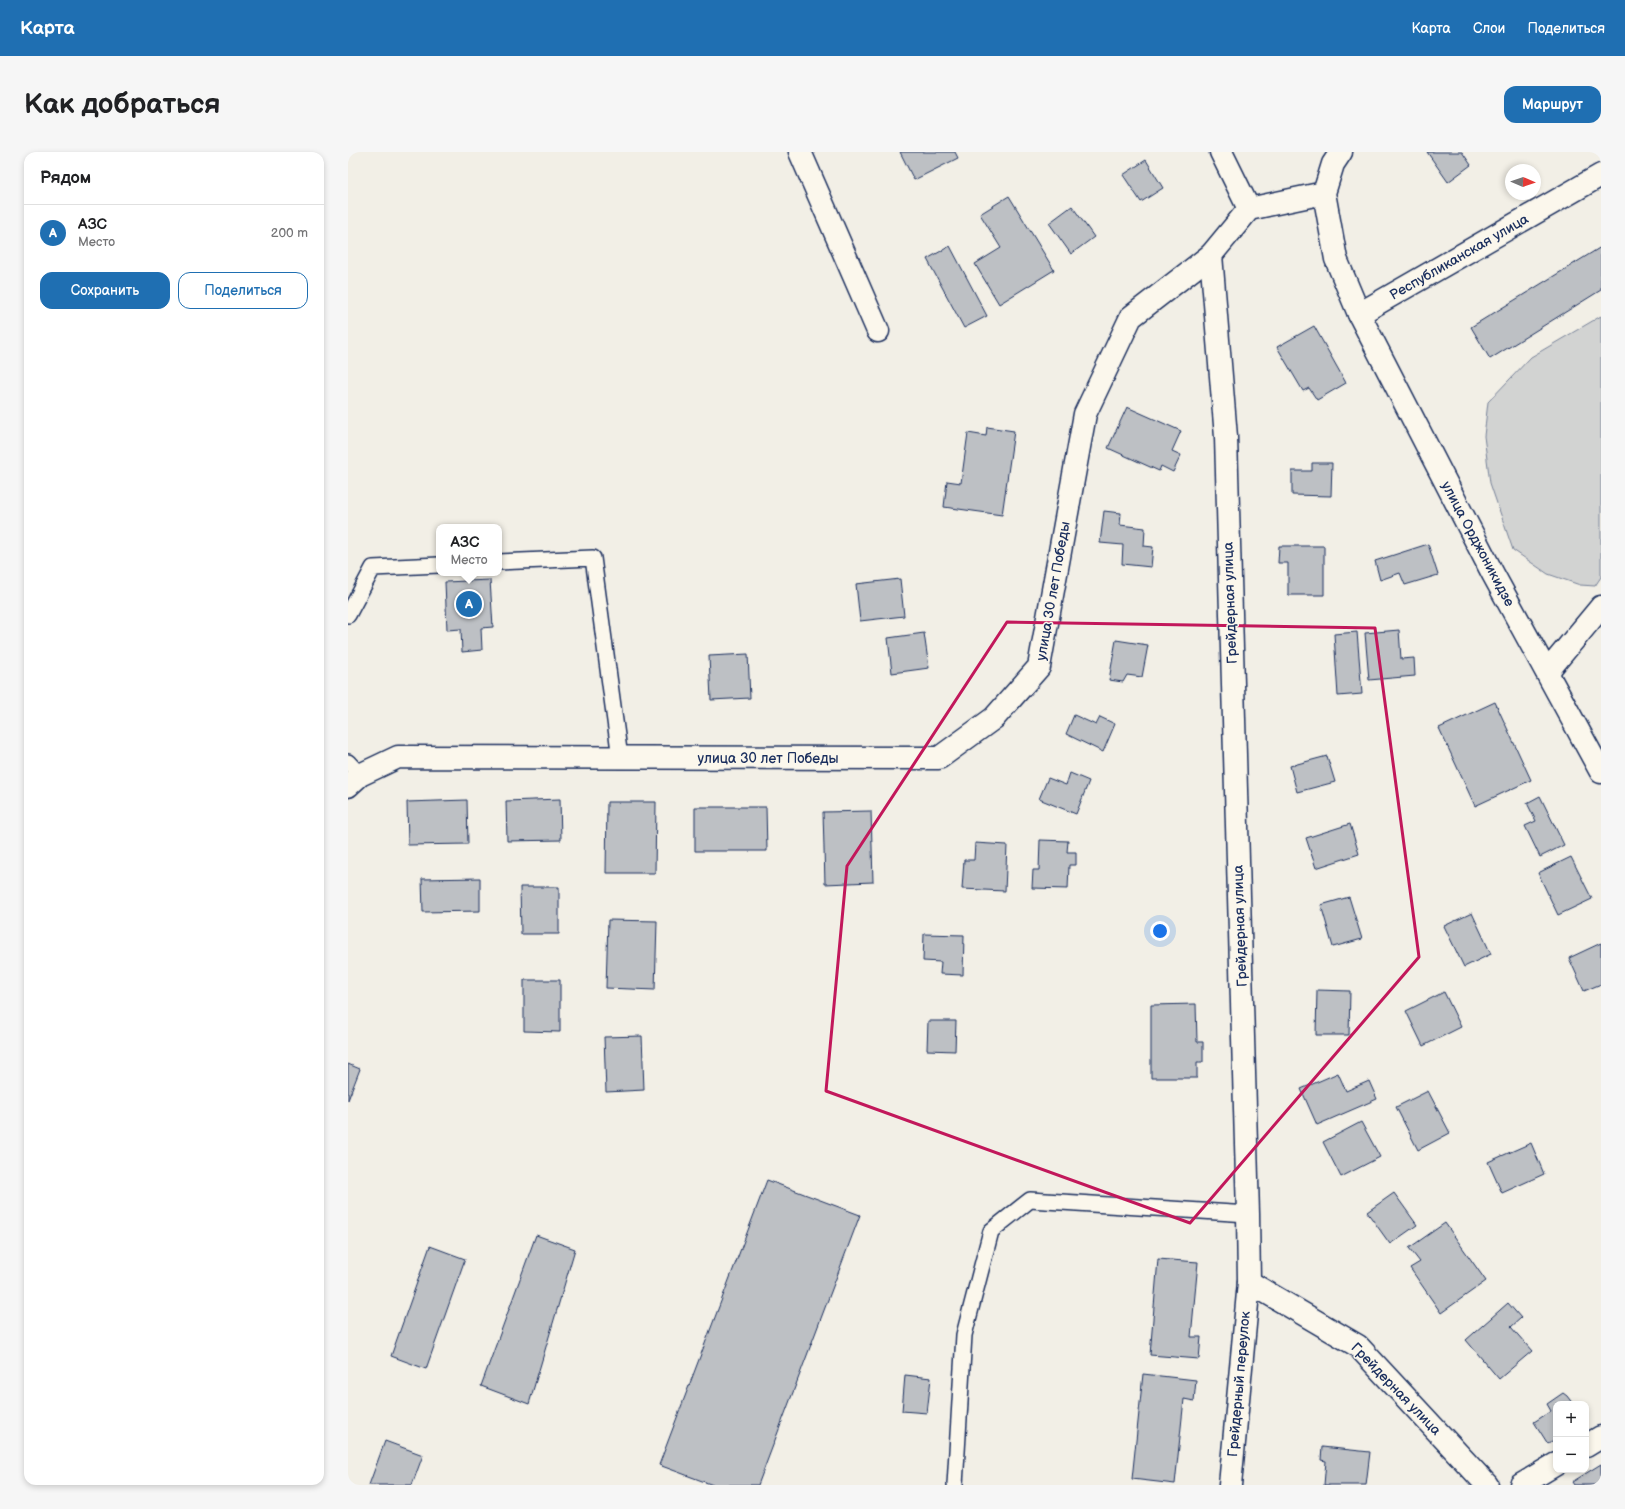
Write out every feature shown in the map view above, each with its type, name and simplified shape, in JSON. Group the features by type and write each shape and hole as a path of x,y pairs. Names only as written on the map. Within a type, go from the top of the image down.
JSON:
{"street":[{"path":"800,152 878,331"},
{"path":"1221,152 1249,209 1324,193 1333,164 1340,152"},
{"name":"Республиканская улица","path":"1358,314 1601,175"},
{"name":"улица Орджоникидзе","path":"1324,193 1336,259 1358,314 1493,574 1601,772"},
{"name":"улица 30 лет Победы","path":"352,774 398,757 940,758 994,718 1039,667 1085,414 1131,317 1211,255 1249,209"},
{"name":"Грейдерная улица","path":"1211,255 1226,437 1249,1282 1358,1346 1487,1485"},
{"path":"1546,672 1601,607"},
{"name":"Грейдерный переулок","path":"1230,1485 1249,1282"},
{"path":"1589,1444 1601,1437"},
{"path":"1521,1485 1553,1466"}],"lane":[{"path":"502,562 593,558 620,758"},
{"path":"348,615 373,568 436,565"},
{"path":"955,1485 964,1335 990,1231 1030,1200 1248,1214"}],"highlighted area":[{"path":"1007,622 1375,628 1419,957 1190,1223 826,1091 847,866"}],"shaded area":[{"path":"1601,316 1601,577 1595,586 1580,585 1548,574 1513,550 1490,483 1484,436 1488,402 1531,357"}],"building":[{"path":"900,152 955,152 958,158 914,180"},
{"path":"1427,152 1462,152 1471,165 1448,182"},
{"path":"1146,160 1163,188 1141,202 1123,175"},
{"path":"1009,196 1054,270 999,304 975,264 1001,248 980,214"},
{"path":"1072,206 1094,237 1071,254 1049,223"},
{"path":"950,246 987,316 964,328 927,259"},
{"path":"1601,247 1601,290 1490,359 1471,327"},
{"path":"1314,326 1346,383 1317,400 1309,388 1303,391 1277,347"},
{"path":"1127,407 1181,431 1172,451 1181,455 1173,472 1161,466 1159,471 1108,448"},
{"path":"987,427 1014,431 1002,515 944,507 947,481 961,483 968,433 986,436"},
{"path":"1312,463 1332,463 1331,496 1292,495 1292,471 1312,471"},
{"path":"1104,511 1121,513 1120,525 1145,528 1144,546 1153,547 1151,567 1122,564 1123,545 1100,543"},
{"path":"1428,544 1438,575 1405,585 1400,573 1380,580 1375,561"},
{"path":"1279,546 1324,546 1324,595 1288,595 1288,563 1278,563"},
{"path":"900,579 904,616 860,621 856,584"},
{"path":"490,580 493,627 481,628 482,650 462,652 461,629 447,630 445,582"},
{"path":"1399,630 1401,659 1414,658 1415,676 1369,680 1365,633"},
{"path":"1357,632 1362,694 1338,696 1334,634"},
{"path":"924,633 929,668 892,673 888,638"},
{"path":"1116,640 1148,645 1142,677 1127,675 1123,682 1109,680"},
{"path":"748,654 750,698 711,700 709,656"},
{"path":"1495,702 1531,780 1475,806 1439,728"},
{"path":"1074,715 1096,725 1100,717 1115,724 1103,752 1066,734"},
{"path":"1327,756 1335,782 1297,792 1290,766"},
{"path":"1070,773 1089,781 1076,814 1039,799 1048,778 1066,785"},
{"path":"1540,796 1564,845 1540,857 1525,826 1536,821 1527,803"},
{"path":"560,799 561,840 507,841 506,801"},
{"path":"467,800 468,844 408,845 407,802"},
{"path":"607,802 656,802 655,873 606,873"},
{"path":"695,807 766,807 767,851 695,851"},
{"path":"871,811 873,882 825,884 823,812"},
{"path":"1350,824 1359,854 1316,868 1306,838"},
{"path":"1040,840 1068,841 1067,852 1076,852 1076,865 1069,865 1068,889 1032,888 1033,870 1039,870"},
{"path":"975,843 1007,845 1005,891 962,889 964,860 974,860"},
{"path":"1571,857 1592,899 1558,915 1538,873"},
{"path":"480,878 480,911 423,912 422,879"},
{"path":"520,887 559,887 559,934 521,934"},
{"path":"1349,897 1362,939 1333,947 1321,905"},
{"path":"1472,913 1491,954 1464,967 1444,926"},
{"path":"608,920 657,921 655,990 606,988"},
{"path":"924,934 964,935 963,975 940,974 941,962 923,961"},
{"path":"1601,943 1601,984 1584,991 1569,958"},
{"path":"524,980 560,980 560,1032 524,1031"},
{"path":"1317,990 1350,991 1349,1035 1316,1035"},
{"path":"1444,992 1461,1027 1423,1046 1406,1011"},
{"path":"1196,1004 1197,1042 1203,1042 1203,1062 1197,1062 1197,1078 1151,1078 1151,1005"},
{"path":"928,1021 956,1021 955,1051 927,1050"},
{"path":"642,1036 644,1090 606,1092 604,1037"},
{"path":"348,1064 360,1069 348,1100"},
{"path":"1338,1073 1346,1091 1369,1081 1377,1099 1317,1125 1301,1089"},
{"path":"1428,1091 1450,1133 1418,1150 1396,1107"},
{"path":"1361,1122 1380,1157 1341,1177 1323,1142"},
{"path":"1531,1143 1544,1174 1502,1193 1488,1162"},
{"path":"767,1180 860,1215 758,1485 713,1485 659,1465"},
{"path":"1394,1193 1417,1225 1390,1244 1367,1212"},
{"path":"1445,1223 1486,1281 1441,1313 1410,1268 1420,1262 1409,1248"},
{"path":"536,1235 575,1249 529,1404 481,1386"},
{"path":"430,1246 465,1259 426,1369 391,1356"},
{"path":"1158,1259 1198,1262 1191,1337 1201,1337 1199,1359 1150,1355"},
{"path":"1508,1303 1521,1318 1511,1327 1532,1351 1499,1379 1466,1340"},
{"path":"1143,1374 1196,1380 1194,1401 1184,1399 1175,1484 1132,1479"},
{"path":"905,1375 931,1378 927,1413 902,1411"},
{"path":"1563,1393 1571,1401 1553,1401 1553,1440 1548,1444 1534,1422 1551,1411 1547,1404"},
{"path":"385,1441 423,1455 412,1485 369,1485"},
{"path":"1322,1447 1370,1452 1366,1485 1324,1485 1326,1461 1321,1460"},
{"path":"1601,1464 1601,1485 1574,1485 1572,1482 1589,1473 1589,1471"}],"place":[{"name":"АЗС","path":"469,604"}]}
